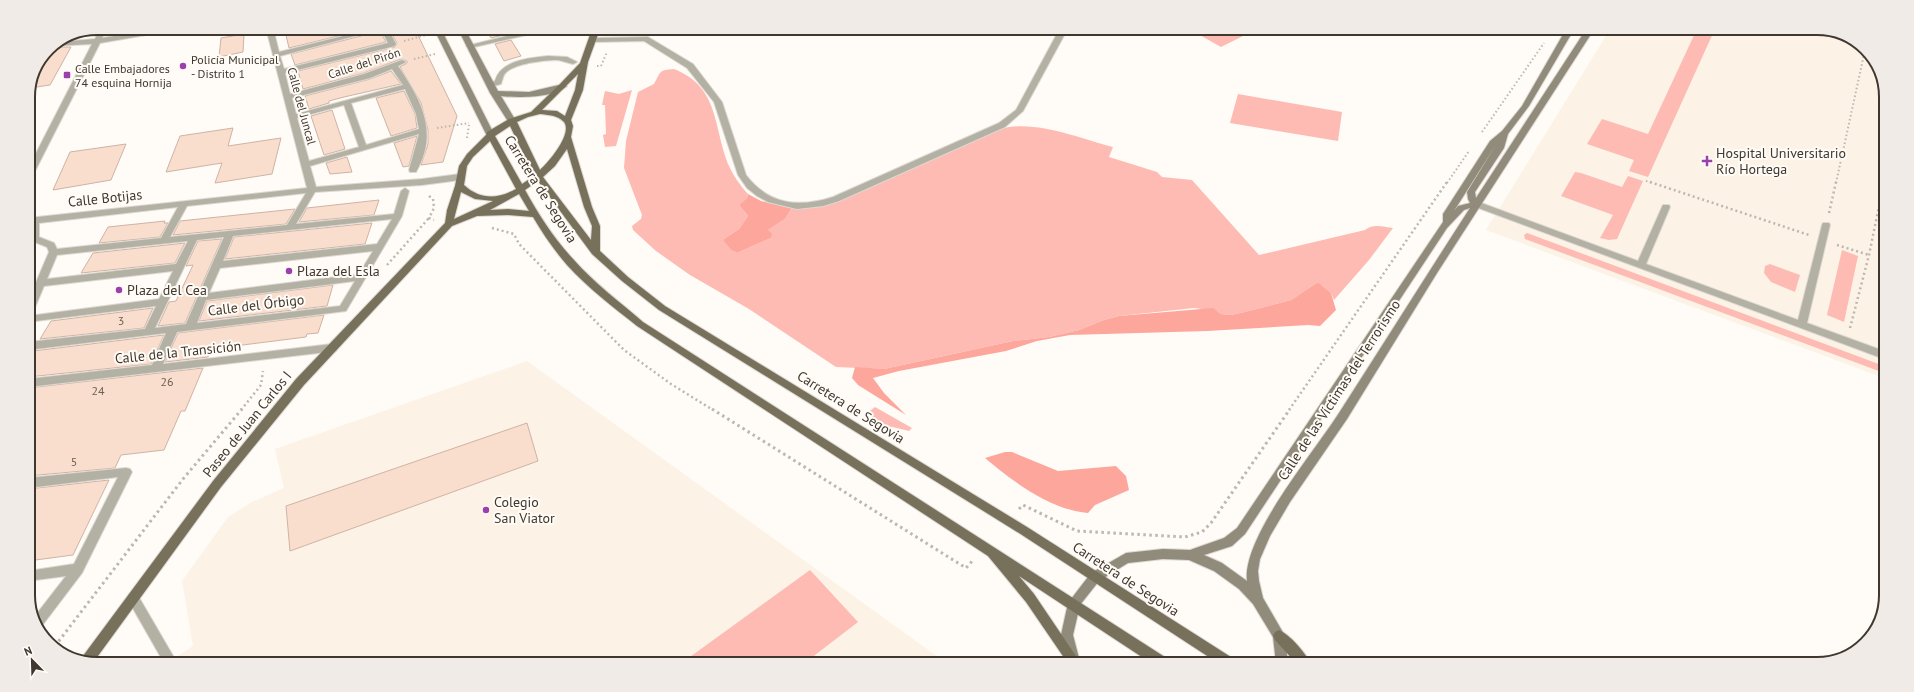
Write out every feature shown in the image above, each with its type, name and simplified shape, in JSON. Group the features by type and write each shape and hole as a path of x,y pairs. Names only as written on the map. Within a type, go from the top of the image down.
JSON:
{"main road":[{"path":"567,120 579,90 584,62 594,35"},
{"path":"449,224 449,211 460,181 463,166 477,146 490,134 512,122 534,113 563,86 584,62"},
{"path":"534,113 556,113 567,120 569,126 568,137 588,207 596,226 596,252"},
{"name":"Carretera de Segovia","path":"512,122 539,177 596,252 625,279 662,308 1007,522 1023,530 1220,657"},
{"name":"Carretera de Segovia","path":"490,134 520,189 564,254 598,290 640,324 1074,603 1154,657"},
{"name":"Paseo de Juan Carlos I","path":"91,656 217,484 300,382 449,224 470,216 539,177 562,151 568,137"},
{"name":"Paseo de Juan Carlos I","path":"460,181 470,195 481,199 503,198"},
{"path":"470,216 492,212 511,211 537,215"},
{"path":"986,547 1030,598 1071,657"},
{"path":"1279,636 1300,657"}],"street":[{"path":"35,157 101,35"},
{"path":"67,43 98,41 134,35"},
{"name":"Calle del Juncal","path":"272,35 312,190"},
{"path":"276,54 354,35"},
{"path":"281,72 392,44 388,35"},
{"path":"440,35 490,134"},
{"path":"465,35 494,93 512,122"},
{"path":"470,46 513,35"},
{"path":"592,40 645,39 690,66 718,102 742,175 747,182 761,195 771,201 803,206 821,204 836,199 1002,125 1019,111 1060,35"},
{"name":"Calle de las Víctimas del Terrorismo","path":"1476,204 1472,199 1471,192 1500,148 1504,135 1530,97 1568,35"},
{"name":"Calle de las Víctimas del Terrorismo","path":"1257,600 1251,576 1252,566 1262,542 1280,508 1338,423 1398,325 1586,35"},
{"path":"490,85 498,82 501,73 513,65 553,58 570,60 573,62"},
{"name":"Calle del Pirón","path":"288,98 367,76 402,62"},
{"path":"394,66 407,86 422,122 422,131 413,170"},
{"path":"292,116 407,86"},
{"path":"494,93 527,95 543,93 563,86"},
{"path":"347,102 363,148"},
{"path":"305,164 422,131"},
{"name":"Calle de las Víctimas del Terrorismo","path":"1444,226 1447,214 1493,143 1504,135"},
{"name":"Calle Botijas","path":"35,220 312,190 422,182 460,181"},
{"path":"290,227 312,190"},
{"path":"203,297 362,277 398,216 405,190"},
{"path":"164,240 185,204"},
{"path":"1476,204 1879,353"},
{"name":"Calle de las Víctimas del Terrorismo","path":"1190,555 1207,551 1228,542 1241,531 1444,226 1461,208 1476,204"},
{"path":"1641,266 1666,207"},
{"path":"54,252 398,216"},
{"path":"1802,325 1826,225"},
{"path":"190,327 230,233"},
{"path":"148,332 194,237"},
{"path":"35,239 51,245 54,252 35,296"},
{"path":"217,265 379,246"},
{"path":"41,283 180,267"},
{"name":"Calle del Órbigo","path":"35,345 343,309 362,277"},
{"path":"35,318 55,314 162,302"},
{"path":"156,368 173,329"},
{"name":"Calle de la Transición","path":"35,382 332,348"},
{"path":"35,482 126,472 78,569 40,619"},
{"path":"1073,657 1067,635 1074,603 1096,577 1126,558 1163,554 1190,555 1229,574 1243,585 1257,600 1279,636 1281,657"},
{"path":"35,575 78,569"},
{"path":"133,598 168,657"}],"path":[{"path":"392,44 422,35"},
{"path":"1479,136 1548,38"},
{"name":"Calle del Pirón","path":"402,62 448,50"},
{"path":"1826,225 1864,56"},
{"path":"422,131 469,123"},
{"path":"1007,522 1023,505 1077,531 1185,537 1202,532 1211,523 1470,149"},
{"path":"1646,181 1869,255"},
{"path":"1847,342 1869,255 1879,205"},
{"path":"385,267 429,218"},
{"path":"58,643 183,480 258,390 261,385 263,371 269,367"}],"shaded area":[{"path":"1200,35 1245,35 1221,47"},
{"name":"Hospital Universitario Río Hortega","path":"1607,35 1817,35 1837,38 1855,48 1866,59 1876,77 1879,93 1879,376 1486,230"},
{"path":"1694,35 1712,35 1648,177 1629,171 1634,160 1587,144 1602,119 1648,134"},
{"path":"674,69 689,77 700,86 713,110 729,166 737,181 748,194 747,198 739,205 748,216 739,229 724,239 724,242 731,250 737,253 771,238 768,230 785,219 792,208 820,207 1001,129 1028,126 1057,131 1113,147 1109,157 1157,172 1162,177 1192,180 1259,255 1365,230 1372,227 1379,226 1393,228 1369,260 1334,300 1331,293 1318,282 1291,300 1231,315 1221,314 1217,311 1194,308 1119,316 1079,330 1049,337 1013,341 884,369 836,367 749,309 690,275 656,251 633,230 632,226 641,219 642,215 624,168 626,141 638,92 654,84 662,71"},
{"path":"632,90 616,146 605,147 603,135 606,134 605,105 602,105 605,91 619,94"},
{"path":"1238,94 1342,112 1338,141 1230,123"},
{"path":"1575,172 1622,187 1628,176 1643,181 1617,239 1609,240 1600,238 1613,215 1561,196"},
{"path":"748,194 761,201 792,208 785,219 768,230 772,234 771,238 737,253 731,250 724,242 724,239 739,229 748,216 739,205 747,198"},
{"path":"1527,233 1879,364 1879,371 1525,239 1524,235"},
{"path":"1842,250 1858,256 1844,322 1827,315"},
{"path":"1770,264 1800,275 1795,292 1771,282 1764,273 1765,266"},
{"path":"1318,282 1331,293 1336,310 1320,326 1308,325 1207,331 1070,335 1037,341 1006,351 899,371 873,378 884,393 906,415 858,385 852,378 855,367 884,369 1013,341 1049,337 1079,330 1119,316 1213,308 1221,314 1231,315 1291,300"},
{"name":"Colegio San Viator","path":"527,361 938,657 176,657 193,646 182,581 228,517 252,502 284,488 275,449"},
{"path":"875,407 912,428 909,431 884,425 866,414"},
{"path":"1005,452 1012,452 1058,471 1116,466 1126,476 1129,490 1095,505 1088,513 1074,511 1033,493 1007,476 985,458"},
{"path":"810,570 858,622 812,657 690,657"}],"building":[{"path":"244,35 243,52 219,57 221,38"},
{"path":"286,35 342,35 289,48"},
{"path":"365,35 382,35 386,42 295,65 291,54"},
{"path":"392,35 418,35 457,116 443,162 421,165 428,144 428,130 421,103 400,67 407,63 407,61 401,59 364,73 303,89 298,71 395,47 397,43"},
{"path":"489,35 504,35 491,38"},
{"path":"511,40 521,56 504,61 495,44"},
{"path":"60,47 71,47 50,85 36,87 45,63 53,53"},
{"path":"391,71 401,84 329,101 329,103 309,109 305,96 370,79"},
{"path":"404,91 415,114 417,128 391,136 376,98"},
{"path":"332,110 345,149 324,155 311,116"},
{"path":"233,128 228,146 281,138 272,174 215,183 222,163 166,172 180,136"},
{"path":"417,136 409,166 403,167 394,143"},
{"path":"126,144 111,180 53,190 70,152"},
{"path":"347,157 352,172 330,174 326,163"},
{"path":"379,200 374,215 299,222 307,208"},
{"path":"295,209 286,224 173,235 180,221"},
{"path":"165,221 164,223 168,223 160,237 99,243 108,227"},
{"path":"372,223 365,244 225,259 234,237"},
{"path":"222,239 185,323 158,326 169,302 176,301 193,265 186,266 198,241"},
{"path":"185,243 175,263 81,273 93,253"},
{"path":"333,285 327,306 199,321 207,301"},
{"path":"153,308 144,328 40,339 51,321"},
{"path":"324,315 318,333 307,334 306,337 211,349 208,357 165,362 178,333"},
{"path":"164,335 151,364 35,376 35,351"},
{"path":"203,368 185,411 181,411 164,450 121,455 115,468 35,475 35,387"},
{"path":"527,423 538,461 290,551 286,506"},
{"path":"109,480 73,555 35,560 35,488"}],"place":[{"name":"Policía Municipal - Distrito 1","path":"183,66"},
{"name":"Calle Embajadores 74 esquina Hornija","path":"67,75"},
{"name":"Hospital Universitario Río Hortega","path":"1707,161"},
{"name":"Plaza del Esla","path":"289,271"},
{"name":"Plaza del Cea","path":"119,290"},
{"name":"Colegio San Viator","path":"486,510"}]}
